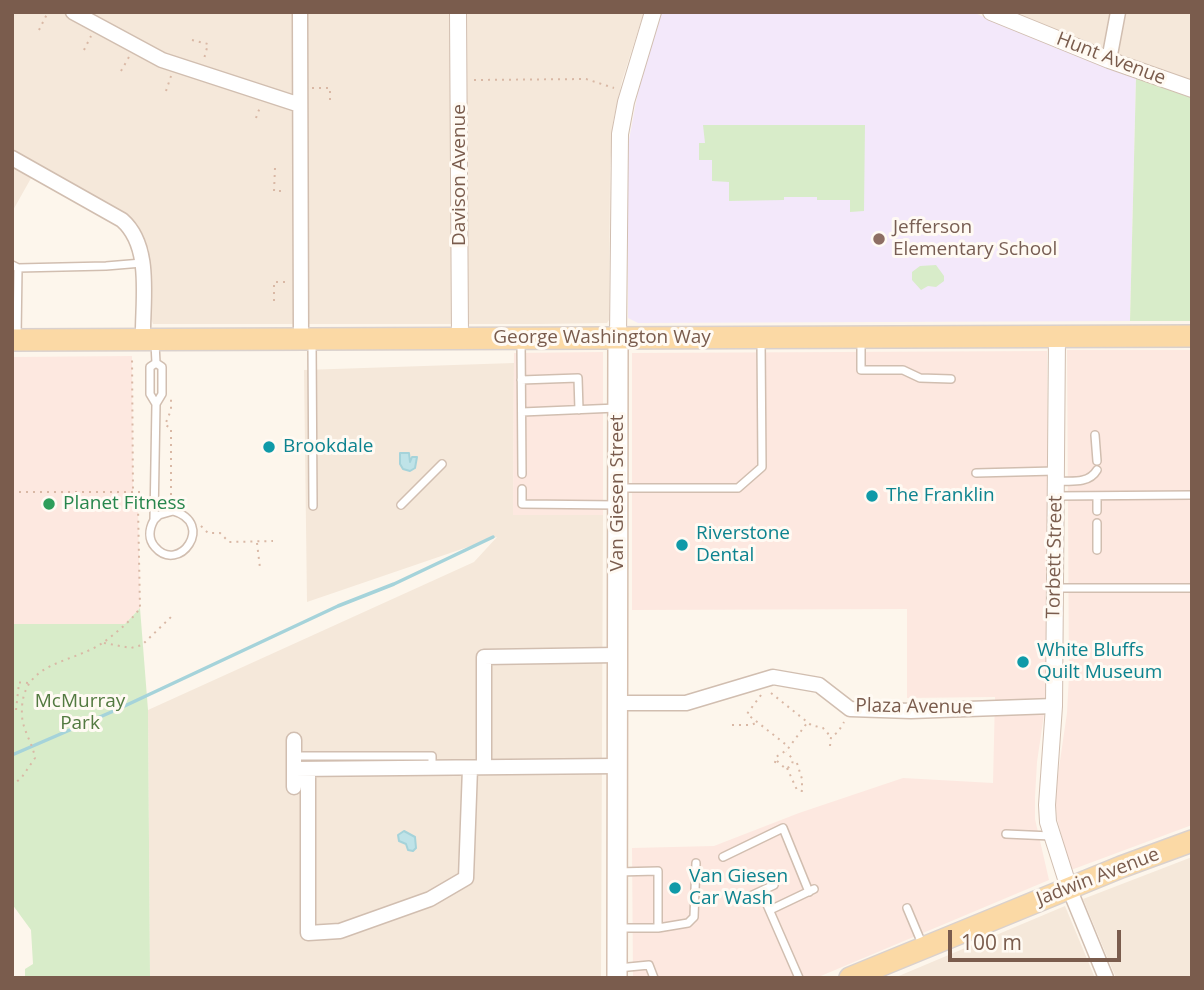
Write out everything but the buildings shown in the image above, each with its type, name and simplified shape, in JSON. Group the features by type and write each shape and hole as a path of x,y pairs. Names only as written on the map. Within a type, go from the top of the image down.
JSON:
{"main road":[{"name":"George Washington Way","path":"15,340 143,345 306,339 1192,336"},
{"name":"Van Giesen Street","path":"617,973 618,337"},
{"name":"Jadwin Avenue","path":"850,978 1069,888 1192,841"}],"street":[{"path":"74,12 162,60 300,105"},
{"path":"300,12 306,339"},
{"name":"Davison Avenue","path":"458,12 460,338"},
{"name":"Van Giesen Street","path":"618,337 620,134 626,102 653,12"},
{"name":"Hunt Avenue","path":"991,12 1109,60 1192,89"},
{"path":"1109,60 1118,12"},
{"path":"12,158 122,220 136,235 142,263 143,345"},
{"name":"Torbett Street","path":"1057,336 1054,706 1047,805 1052,836 1069,888 1106,978"},
{"path":"294,740 299,765 308,933 340,931 430,899 466,878 484,657 617,655"},
{"name":"Plaza Avenue","path":"617,703 686,703 773,677 818,685 850,709 911,711 1054,706"},
{"path":"299,765 373,763 432,769 616,766"},
{"path":"295,787 299,765"}],"lane":[{"path":"15,340 15,266 106,267 142,263"},
{"path":"522,489 522,504 738,488 762,467 761,337"},
{"path":"862,337 861,370 904,370 920,378 951,379"},
{"path":"521,338 522,474"},
{"path":"306,339 313,506"},
{"path":"143,345 156,363 150,367 150,394 156,404 153,520 149,534 155,548 167,554 174,555 186,549 192,537 186,517 173,511 153,520"},
{"path":"521,380 578,378 579,410"},
{"path":"522,412 618,408"},
{"path":"1095,435 1097,461"},
{"path":"401,505 442,464"},
{"path":"1056,483 1086,481 1097,470"},
{"path":"975,473 1056,483 1097,496 1192,495"},
{"path":"1097,496 1097,511"},
{"path":"1097,523 1097,550"},
{"path":"1055,588 1192,588"},
{"path":"723,857 783,828 811,891 770,910"},
{"path":"1006,834 1052,836"},
{"path":"616,928 658,928 688,923 694,917 696,863"},
{"path":"616,872 658,871 658,928"},
{"path":"744,899 774,885"},
{"path":"761,891 799,978"},
{"path":"907,908 924,948"},
{"path":"617,973 649,965 654,978"}],"path":[{"path":"39,30 48,12"},
{"path":"84,50 92,35"},
{"path":"192,40 208,44 203,63"},
{"path":"121,71 129,56"},
{"path":"166,91 172,74"},
{"path":"469,80 586,79 618,90"},
{"path":"311,88 330,88 330,104"},
{"path":"256,118 261,102"},
{"path":"275,168 274,191 291,191"},
{"path":"274,301 274,282 291,282"},
{"path":"12,786 29,769 35,755 22,717 30,683 44,668 103,643 140,608 138,507 133,492 143,345"},
{"path":"171,398 171,410 164,425 171,428 171,504"},
{"path":"12,492 146,492"},
{"path":"197,523 208,533 220,533 229,542 273,541"},
{"path":"257,542 260,568"},
{"path":"103,643 136,647 142,645 171,617"},
{"path":"12,682 30,683"},
{"path":"19,683 14,711 23,710"},
{"path":"789,747 747,714 766,689 808,722 823,728 831,737 831,746"},
{"path":"12,705 23,705"},
{"path":"732,725 751,725 757,722"},
{"path":"785,751 796,760 802,779 802,791 797,790 787,768 776,762 776,757 789,747 808,722"},
{"path":"831,737 842,727"},
{"path":"787,768 796,760"}],"shaded area":[{"path":"12,12 644,12 622,81 613,122 609,320 607,323 539,324 153,324 150,316 149,250 140,231 117,210 39,164 12,212"},
{"name":"Jefferson Elementary School","path":"662,12 972,12 1136,78 1130,321 638,323 628,318 628,145 639,86"},
{"path":"1011,12 1192,12 1192,82 1126,58"},
{"path":"1067,350 1192,350 1192,825 1071,870 1057,819 1055,795 1067,713 1069,675"},
{"path":"1047,351 1048,688 1037,762 1035,819 1049,880 816,978 633,978 632,848 714,846 799,813 903,778 993,783 995,697 907,698 907,609 632,610 632,353"},
{"path":"603,352 603,515 513,515 514,353"},
{"path":"132,356 133,492 138,507 140,608 125,624 12,624 12,357"},
{"path":"514,363 513,514 603,515 601,978 150,978 148,710 474,562 497,537 307,602 304,370"},
{"path":"1192,857 1192,978 1116,978 1083,899"},
{"path":"1065,906 1095,978 894,978"}],"green space":[{"path":"1136,78 1192,98 1192,321 1130,321"},
{"path":"703,125 865,125 864,211 850,212 850,200 817,200 817,197 729,201 729,182 712,181 712,160 699,160 699,143 705,143"},
{"path":"936,265 944,276 944,281 936,287 928,286 921,290 912,280 912,272 920,266"},
{"name":"McMurray Park","path":"140,608 148,710 150,978 25,978 25,969 33,964 31,930 12,904 12,624 125,624"}],"water":[{"path":"400,453 409,453 410,462 412,457 417,457 415,468 410,471 403,469"},
{"path":"404,831 415,837 416,848 413,851 399,841 398,835"}],"waterway":[{"path":"12,755 493,537"}],"place":[{"name":"Jefferson Elementary School","path":"879,239"},
{"name":"Brookdale","path":"269,447"},
{"name":"The Franklin","path":"872,496"},
{"name":"Planet Fitness","path":"49,504"},
{"name":"Riverstone Dental","path":"682,545"},
{"name":"White Bluffs Quilt Museum","path":"1023,662"},
{"name":"Van Giesen Car Wash","path":"675,888"}]}
